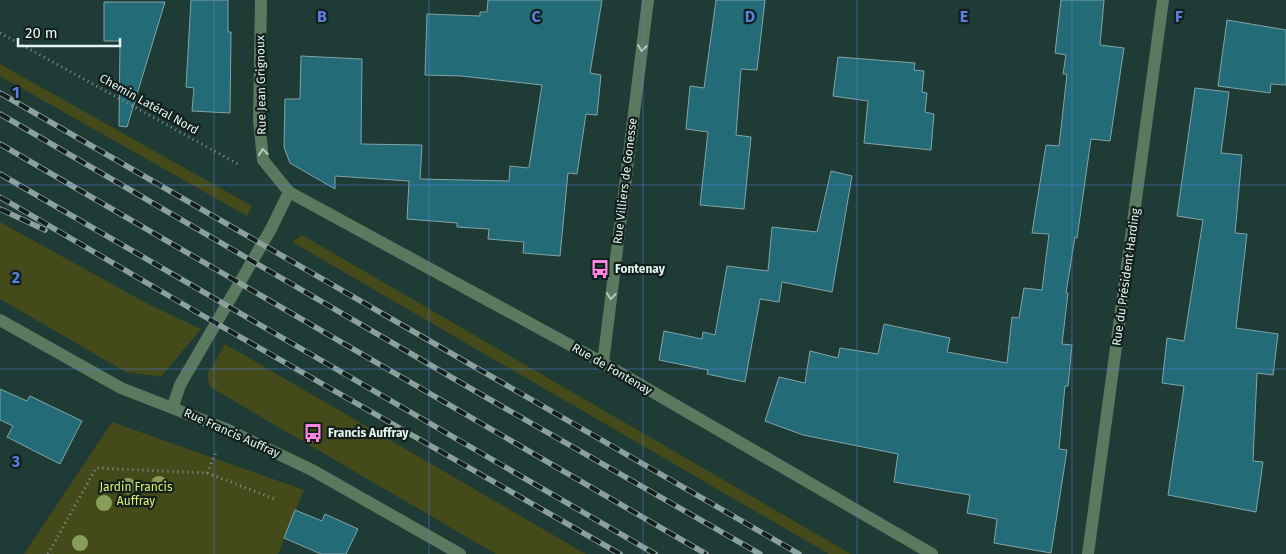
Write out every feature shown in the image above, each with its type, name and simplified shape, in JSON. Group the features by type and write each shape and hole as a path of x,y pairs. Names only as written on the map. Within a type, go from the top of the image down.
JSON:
{"street":[{"name":"Rue Jean Grignoux","path":"261,0 259,120 263,160 289,192"},
{"name":"Rue Villiers de Gonesse","path":"603,363 648,0"},
{"name":"Rue du Président Harding","path":"1088,554 1163,0"},
{"name":"Rue de Fontenay","path":"289,192 603,363 932,554"},
{"path":"173,406 180,385 271,229 289,192"},
{"name":"Rue Francis Auffray","path":"0,320 121,388 173,406 312,470 460,554"}],"path":[{"name":"Chemin Latéral Nord","path":"0,32 245,168"},
{"path":"48,554 96,468 206,473 275,499"}],"green space":[{"path":"0,64 252,206 247,216 0,76"},
{"path":"0,222 148,304 201,329 161,377 126,372 0,299"},
{"path":"302,235 851,554 829,554 292,242"},
{"path":"225,344 586,554 496,554 210,387 207,375"},
{"name":"Jardin Francis Auffray","path":"112,422 304,490 278,554 24,554"}],"building":[{"path":"191,0 228,0 228,32 231,32 230,113 192,111 194,88 186,87"},
{"path":"488,0 602,0 590,73 601,75 597,115 586,114 577,174 568,173 560,256 523,253 524,242 488,239 489,229 457,227 457,223 407,219 409,181 335,176 335,189 290,163 284,147 285,99 300,99 301,56 362,59 361,144 422,145 420,179 509,181 510,166 529,168 542,85 461,76 425,75 427,14 480,16 480,12 487,12"},
{"path":"716,0 765,0 757,70 741,69 736,135 751,137 744,209 700,205 708,132 686,129 690,86 704,88"},
{"path":"1061,0 1104,0 1100,45 1124,48 1110,141 1091,139 1077,238 1075,237 1066,293 1068,293 1062,344 1072,345 1068,386 1065,386 1059,449 1067,450 1051,553 994,543 997,519 967,513 970,495 894,482 898,454 803,435 765,421 779,377 805,383 810,351 838,358 840,348 878,354 884,324 950,338 947,352 1007,363 1012,317 1019,318 1024,288 1042,290 1049,234 1032,233 1046,145 1059,146 1067,74 1063,74 1066,55 1055,53"},
{"path":"104,2 165,2 127,127 119,126 120,41 104,41"},
{"path":"1227,20 1286,30 1286,85 1271,84 1270,93 1218,86"},
{"path":"838,57 915,63 914,70 924,71 922,92 927,93 925,112 934,114 931,150 864,143 868,101 833,96"},
{"path":"1195,88 1229,92 1221,153 1242,155 1235,233 1247,234 1236,328 1278,334 1273,375 1257,373 1253,461 1263,462 1256,512 1168,495 1184,386 1162,383 1167,338 1184,341 1203,220 1177,216"},
{"path":"831,171 852,176 832,292 782,282 779,302 760,299 745,382 707,374 708,370 659,360 664,331 702,339 703,332 715,335 727,266 768,271 772,227 817,232"},
{"path":"0,389 27,401 30,396 82,421 60,464 7,437 13,426 0,420"},
{"path":"295,510 322,521 325,514 358,529 346,554 321,554 284,538"}],"railway":[{"path":"0,93 799,554"},
{"path":"0,114 475,391 760,554"},
{"path":"0,144 706,554"},
{"path":"0,174 655,554"},
{"path":"0,197 200,314 620,554"},
{"path":"0,209 45,230"}],"place":[{"name":"Fontenay","path":"600,269"},
{"name":"Francis Auffray","path":"313,433"}]}
